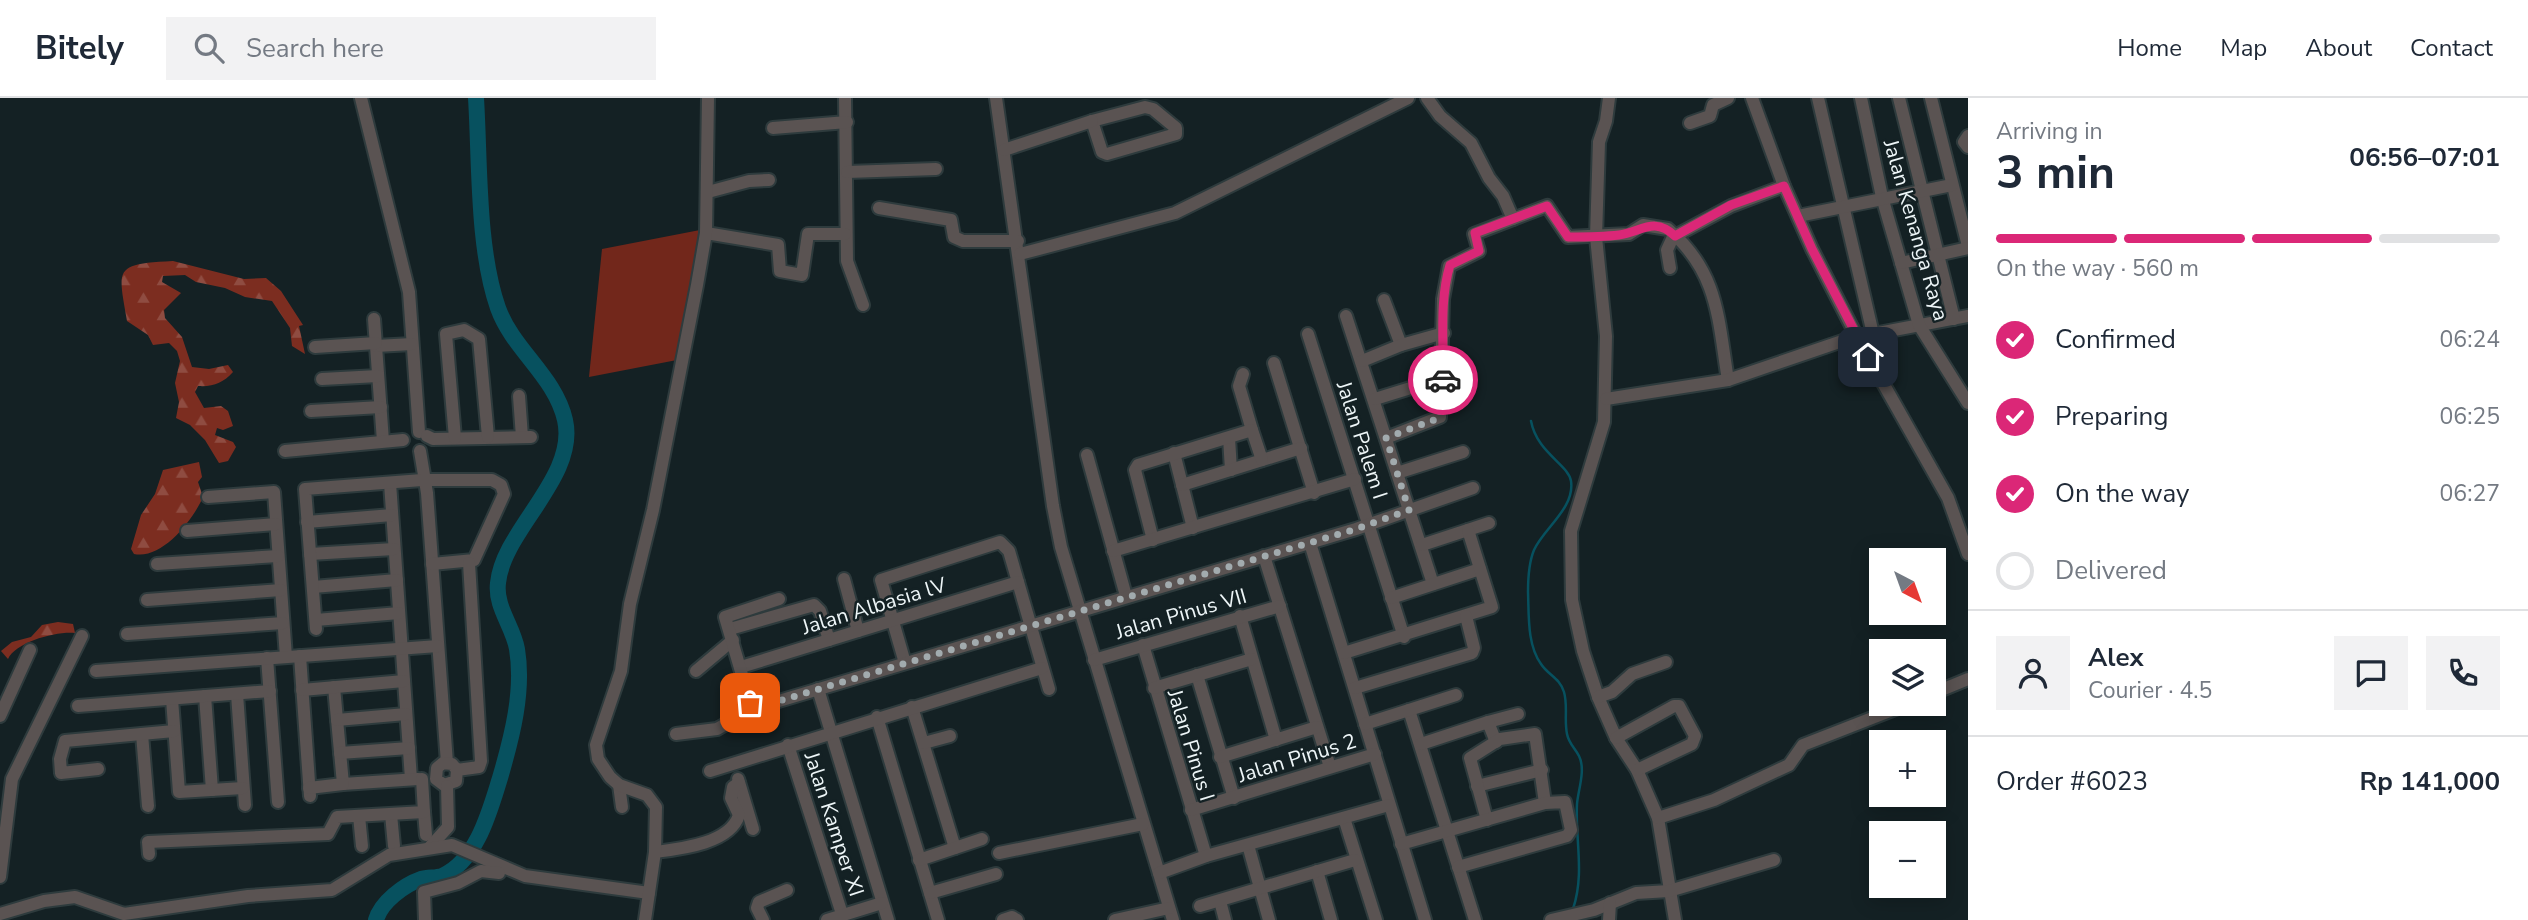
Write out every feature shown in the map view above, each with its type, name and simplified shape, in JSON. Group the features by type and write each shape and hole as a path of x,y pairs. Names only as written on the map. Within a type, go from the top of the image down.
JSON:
{"street":[{"path":"300,656 309,792 343,785 416,779 441,782 456,780 452,766 438,646 427,493 422,480 420,451 428,446 423,434 412,344 409,292 361,98"},
{"path":"645,920 655,852 654,802 643,793 619,785 601,765 596,745 621,671 630,604 653,510 706,233 708,98"},
{"path":"845,98 847,261 863,305"},
{"path":"996,98 1019,247 1053,506 1079,610 1171,914 1115,920"},
{"path":"878,208 951,220 954,237 963,241 1019,247 1188,207 1408,98"},
{"path":"1427,98 1440,116 1461,131 1471,143 1489,178 1503,196 1513,219"},
{"path":"1609,98 1606,121 1599,142 1596,237 1606,336 1606,399 1600,446 1576,511 1571,541 1574,610 1598,697 1616,738 1637,770 1658,818 1675,920"},
{"path":"1690,123 1710,116 1713,105 1728,98"},
{"path":"1752,98 1779,188 1798,216 1849,339 1948,498 1968,554"},
{"path":"1818,98 1873,334 1968,316"},
{"name":"Jalan Kenanga Raya","path":"1861,98 1882,197 1919,325 1968,403"},
{"path":"1899,98 1954,319"},
{"path":"1901,263 1968,247 1931,98"},
{"path":"1004,150 1092,121 1145,107 1167,119 1177,131 1174,135 1104,153 1092,121"},
{"path":"773,128 847,122"},
{"path":"1968,135 1964,142 1968,147"},
{"path":"848,172 936,169"},
{"path":"708,192 749,181 769,180"},
{"path":"1798,216 1952,185"},
{"path":"1670,268 1667,250 1675,236 1731,205 1779,188"},
{"path":"1386,438 1439,418 1443,378 1443,299 1450,265 1479,251 1474,234 1547,206 1567,236 1629,234 1643,225 1649,225 1663,226 1675,236 1707,276 1719,313 1728,380"},
{"path":"706,233 778,245 780,271 802,275 808,234 845,234"},
{"path":"1384,300 1401,345"},
{"path":"1346,316 1433,584"},
{"path":"374,319 383,441"},
{"path":"455,438 446,334 464,330 479,338 488,438"},
{"path":"1362,361 1401,345 1444,333"},
{"name":"Jalan Palem I","path":"1308,334 1404,637"},
{"path":"1606,399 1728,380 1849,339"},
{"path":"315,348 412,344"},
{"path":"1275,363 1314,493"},
{"path":"1243,374 1238,386 1262,460"},
{"path":"322,379 378,376"},
{"path":"1375,399 1443,378"},
{"path":"423,434 455,438 526,437 519,396"},
{"path":"311,411 381,407"},
{"path":"1153,540 1135,470 1138,465 1252,430"},
{"path":"1229,438 1231,470"},
{"path":"285,451 403,440"},
{"path":"1182,485 1301,448"},
{"path":"1397,473 1463,452"},
{"path":"1174,453 1193,527"},
{"path":"1087,455 1126,596"},
{"path":"1113,551 1354,479"},
{"path":"399,613 316,624 305,489 422,480 492,480 501,485 504,494 474,560 432,564"},
{"path":"390,483 409,748 428,842"},
{"path":"729,703 750,702 818,689 1369,525 1473,488"},
{"path":"208,498 274,492 286,657"},
{"path":"307,522 392,515"},
{"path":"1422,545 1489,523"},
{"path":"187,531 276,524"},
{"path":"1344,653 1404,637 1492,607 1468,530"},
{"path":"905,663 880,582 887,577 1000,542 1008,547 1049,689"},
{"path":"1310,543 1425,920"},
{"path":"310,554 394,549"},
{"path":"158,564 278,556"},
{"path":"1264,556 1330,768"},
{"path":"4,920 0,915 44,901 75,897 124,914 248,896 332,890 389,855 428,842 448,827 437,768 479,767 481,761 469,562"},
{"path":"1391,598 1480,569"},
{"path":"844,579 858,631"},
{"path":"313,587 397,580"},
{"name":"Jalan Albasia lV","path":"740,667 1018,582"},
{"path":"147,600 281,590"},
{"path":"750,702 727,615 779,599"},
{"path":"696,671 731,635 814,605 820,611 829,640"},
{"name":"Jalan Pinus VII","path":"1094,660 1280,606"},
{"path":"1355,688 1472,653 1474,648 1466,615"},
{"path":"1240,616 1276,740"},
{"path":"127,634 283,623"},
{"path":"0,877 6,778 82,636"},
{"name":"Jalan Pinus I","path":"1143,645 1206,856"},
{"path":"96,671 438,646"},
{"path":"0,716 30,650"},
{"path":"267,659 278,802"},
{"path":"1154,688 1252,659"},
{"path":"1598,697 1612,692 1632,674 1666,662"},
{"path":"710,771 1042,668"},
{"path":"1197,675 1234,798"},
{"path":"1946,688 1968,679"},
{"path":"302,690 404,681"},
{"path":"334,687 343,785"},
{"path":"818,689 888,920"},
{"path":"78,706 270,691"},
{"path":"237,694 245,805"},
{"path":"1365,724 1456,695"},
{"path":"205,696 212,790"},
{"path":"172,699 179,799 212,790 243,788"},
{"path":"676,734 717,729 750,702"},
{"path":"1616,738 1674,706 1679,706 1695,736 1692,744 1637,770"},
{"path":"912,708 951,816 955,848"},
{"path":"1409,710 1475,920"},
{"path":"337,720 406,714"},
{"path":"1421,744 1518,714"},
{"path":"1658,818 1714,800 1788,765 1803,745 1877,716"},
{"path":"877,717 938,920"},
{"path":"1489,722 1496,742"},
{"path":"1220,757 1317,727"},
{"path":"98,769 61,774 60,760 65,741 174,731"},
{"path":"1487,820 1470,758 1496,742 1533,732 1542,770 1545,803"},
{"path":"142,734 148,806"},
{"path":"923,743 950,736"},
{"name":"Jalan Kamper XI","path":"788,745 842,914"},
{"path":"340,754 409,748"},
{"name":"Jalan Pinus 2","path":"1191,810 1375,754"},
{"path":"734,765 753,829"},
{"path":"1477,786 1542,770"},
{"path":"655,852 705,841 735,824 739,815 731,797 733,788 740,783"},
{"path":"619,785 622,807"},
{"path":"1401,844 1545,803 1565,802 1570,834 1458,867"},
{"path":"1159,873 1206,856 1389,805"},
{"path":"148,843 328,840 337,817 424,812"},
{"path":"391,814 394,846"},
{"path":"359,816 362,846"},
{"path":"1344,818 1376,920"},
{"path":"999,853 1143,824"},
{"path":"919,860 982,839"},
{"path":"428,842 460,847 514,873"},
{"path":"1248,845 1269,920"},
{"path":"1200,906 1355,860"},
{"path":"1551,920 1636,893 1669,891 1774,860"},
{"path":"425,920 422,895 426,891 458,883 484,870 582,886 649,893"},
{"path":"1317,871 1331,920"},
{"path":"930,893 996,874"},
{"path":"763,920 757,908 761,899 787,890"},
{"path":"1220,901 1225,920"},
{"path":"827,920 882,903"},
{"path":"1609,920 1610,903"},
{"path":"1003,920 1012,917 1017,920"}],"green space":[{"path":"173,261 244,279 266,278 281,291 303,325 299,326 305,354 292,346 290,328 272,301 245,297 225,288 196,282 185,275 163,276 162,282 181,293 164,310 165,318 182,337 192,367 209,369 228,365 233,372 217,384 198,386 195,392 204,408 221,406 228,411 233,426 223,430 217,428 215,435 233,442 236,447 228,461 219,463 205,440 190,425 176,418 179,402 175,383 180,361 177,351 169,343 153,345 148,335 127,321 122,290 124,272 139,264"},
{"path":"199,462 202,477 198,482 203,497 192,516 166,545 145,554 134,554 131,549 141,515 155,494 163,470"},
{"path":"58,622 73,624 75,633 37,639 19,647 8,659 1,651 12,642 31,637 42,625"}],"shaded area":[{"path":"700,230 677,360 589,377 602,249"}],"waterway":[{"path":"376,920 388,901 407,885 421,879 442,876 454,869 473,847 486,819 509,746 519,681 517,649 499,600 498,583 512,543 551,483 561,462 566,441 565,420 560,404 543,376 513,337 498,308 491,284 483,232 476,98"},
{"path":"1531,421 1539,441 1569,475 1571,481 1571,491 1564,509 1534,550 1528,592 1533,648 1541,664 1562,687 1566,702 1567,734 1581,762 1582,774 1577,804 1579,869 1573,909"}],"way so far":[{"path":"750,703 752,709 1356,529 1409,510 1386,438 1440,417 1443,380"}],"route":[{"path":"1443,380 1443,299 1446,278 1450,265 1479,251 1475,233 1547,206 1568,237 1629,234 1643,225 1663,226 1675,236 1693,229 1731,205 1784,186 1812,249 1868,357"}]}
